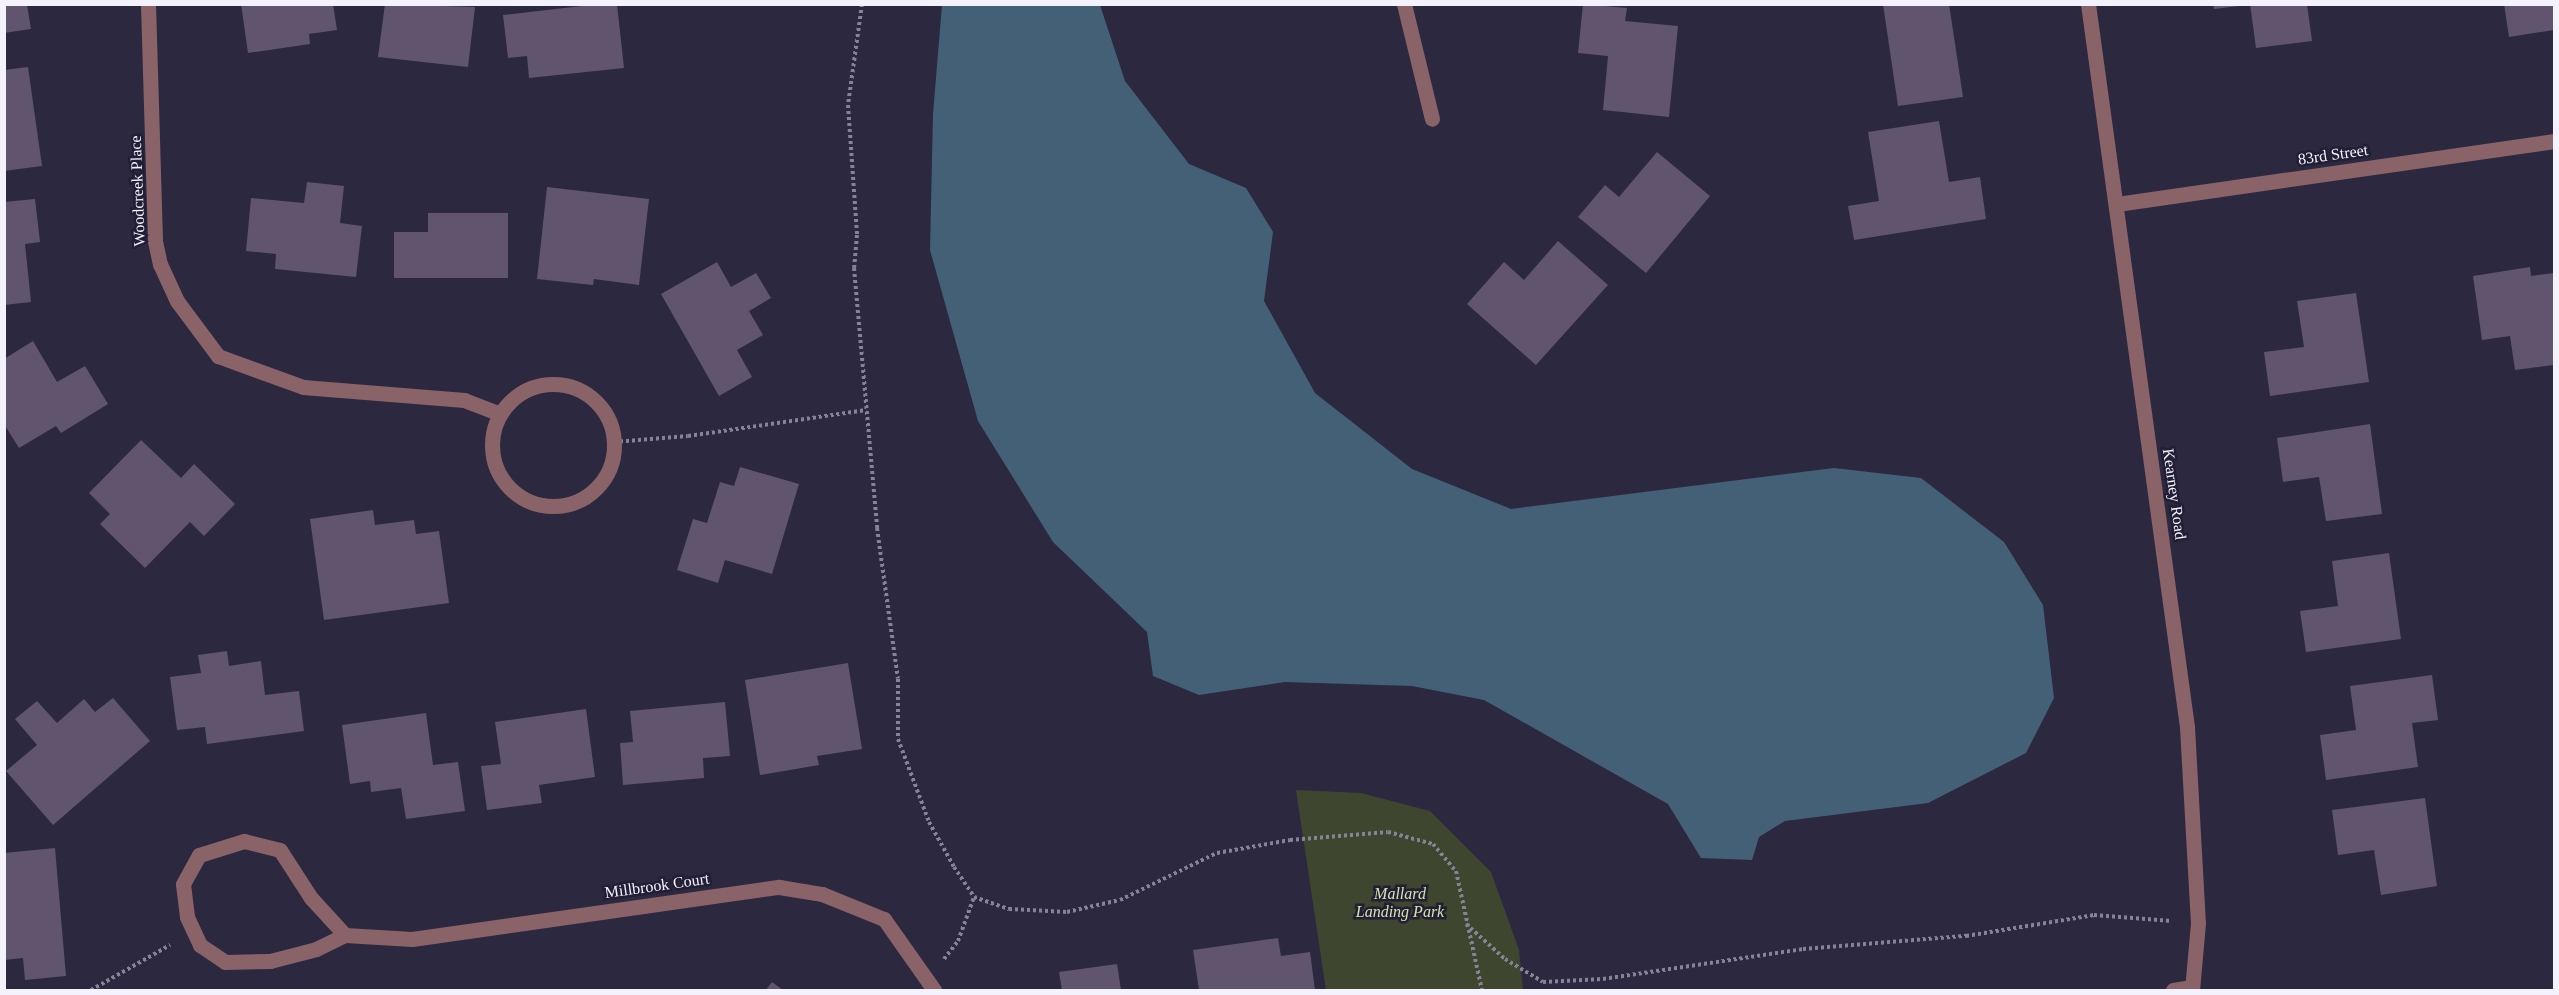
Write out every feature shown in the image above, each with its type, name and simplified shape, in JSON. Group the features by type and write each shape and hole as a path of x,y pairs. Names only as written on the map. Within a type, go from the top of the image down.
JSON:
{"street":[{"name":"Woodcreek Place","path":"148,4 155,241 160,264 177,301 218,356 303,387 464,399 500,414"},
{"path":"1404,4 1432,119"},
{"name":"Kearney Road","path":"2088,4 2187,727 2198,923 2192,989"},
{"name":"83rd Street","path":"2117,204 2554,141"},
{"path":"548,384 569,385 588,394 603,409 614,442 610,469 598,487 571,502 542,505 523,498 497,470 492,451 500,414 529,388 548,384"},
{"path":"244,841 280,850 311,898 345,934 316,949 270,961 225,962 200,945 187,917 183,884 199,855 244,841"},
{"name":"Millbrook Court","path":"345,934 412,939 779,887 822,894 884,919 931,985"},
{"path":"2173,990 2192,989"}],"path":[{"path":"861,4 848,105 857,235 854,268 866,410 898,679 898,739 929,822 974,897 1009,909 1067,912 1120,900 1217,853 1290,840 1389,832 1433,844 1456,871 1482,990"},
{"path":"614,442 688,436 866,410"},
{"path":"931,985 958,941 974,897"},
{"path":"1466,924 1504,959 1543,982 1603,979 1803,949 1966,936 2094,915 2198,923"},
{"path":"91,990 194,932"}],"green space":[{"name":"Mallard Landing Park","path":"1296,790 1361,793 1430,811 1491,872 1519,950 1523,990 1326,990"}],"water":[{"path":"942,5 1100,5 1125,81 1189,164 1246,188 1273,232 1264,301 1315,393 1412,469 1511,509 1834,468 1921,478 2004,542 2043,605 2054,698 2026,753 1928,803 1785,821 1759,837 1752,860 1701,858 1668,804 1484,700 1412,686 1285,682 1199,695 1153,676 1147,632 1053,542 978,421 930,250 933,114"}],"building":[{"path":"241,4 333,4 337,30 309,34 310,44 248,53"},
{"path":"385,4 475,7 468,67 378,57"},
{"path":"617,4 624,68 529,78 527,56 508,58 503,15"},
{"path":"1583,4 1627,8 1625,21 1678,26 1669,117 1603,110 1608,56 1578,53"},
{"path":"1883,4 1949,4 1963,97 1898,106"},
{"path":"2213,4 2239,4 2239,6 2214,9"},
{"path":"2250,4 2307,4 2312,41 2256,48"},
{"path":"2504,4 2554,4 2554,30 2509,37"},
{"path":"4,5 27,5 31,29 4,33"},
{"path":"28,67 42,166 4,171 4,70"},
{"path":"1939,121 1949,182 1980,177 1986,219 1854,240 1848,206 1879,201 1868,132"},
{"path":"1657,152 1710,196 1646,273 1578,217 1605,185 1619,197"},
{"path":"307,182 344,186 340,223 362,226 356,277 275,269 276,254 246,251 251,198 304,203"},
{"path":"547,187 649,199 639,285 594,279 593,285 537,279"},
{"path":"35,199 40,242 25,244 31,302 4,305 4,202"},
{"path":"428,213 508,213 508,278 394,278 394,232 428,232"},
{"path":"1558,241 1608,285 1536,365 1467,304 1504,262 1524,280"},
{"path":"717,262 731,287 756,273 771,298 749,311 763,335 737,350 752,377 719,396 661,294"},
{"path":"2530,267 2531,276 2554,273 2554,365 2515,370 2510,336 2482,340 2473,276"},
{"path":"2356,293 2369,382 2270,396 2264,352 2304,347 2297,301"},
{"path":"33,341 57,382 85,366 108,404 61,433 56,426 19,448 4,424 4,359"},
{"path":"2370,424 2382,514 2326,521 2319,477 2283,482 2277,438"},
{"path":"141,440 181,478 194,464 235,504 204,536 190,522 145,568 100,524 110,514 89,493"},
{"path":"740,467 799,484 772,574 725,560 718,583 677,570 693,519 707,523 720,482 734,486"},
{"path":"373,510 375,525 414,520 416,534 439,531 449,603 324,620 310,519"},
{"path":"2389,553 2401,639 2306,652 2300,611 2338,606 2332,561"},
{"path":"227,651 229,666 261,661 265,695 299,691 304,731 207,744 205,727 177,730 170,677 201,673 198,655"},
{"path":"848,663 862,749 817,756 819,765 760,775 745,680"},
{"path":"2432,675 2438,720 2412,723 2418,767 2326,780 2320,735 2356,730 2350,686"},
{"path":"113,698 150,741 53,825 6,771 37,745 15,719 37,701 57,723 84,699 95,712"},
{"path":"725,702 730,756 703,758 704,778 623,785 620,743 633,742 630,711"},
{"path":"586,709 595,777 539,785 542,803 487,810 481,766 501,764 495,722"},
{"path":"426,713 433,765 458,762 465,811 406,819 401,788 371,792 370,781 350,784 342,725"},
{"path":"2425,798 2437,886 2381,895 2374,850 2338,855 2332,810"},
{"path":"55,848 66,976 25,980 23,958 4,960 4,853"},
{"path":"1278,938 1281,956 1310,952 1315,990 1199,990 1193,950"},
{"path":"1117,964 1121,990 1062,990 1059,972"},
{"path":"772,982 783,990 766,990"}]}
